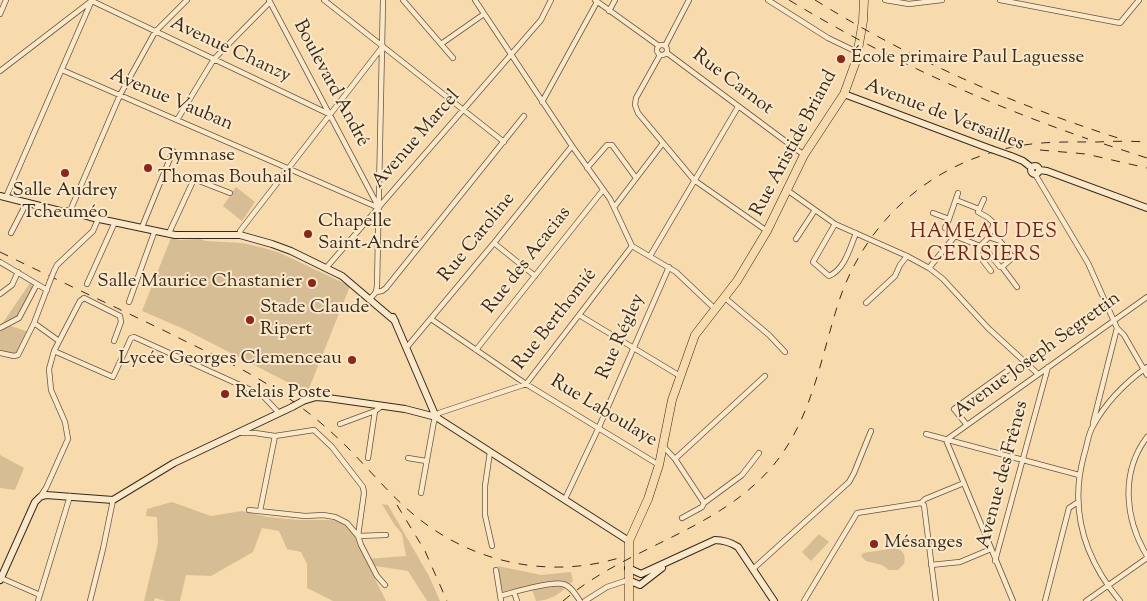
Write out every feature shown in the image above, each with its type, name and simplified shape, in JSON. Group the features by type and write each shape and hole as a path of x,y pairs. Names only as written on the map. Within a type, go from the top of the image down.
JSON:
{"main road":[{"name":"Rue Aristide Briand","path":"629,540 648,499 659,465 672,400 695,334 737,281 767,231 804,155 844,94 858,52 864,0"},
{"path":"629,540 629,598"}],"street":[{"path":"0,14 6,0"},
{"path":"92,0 3,197 56,208 89,212 97,217 182,236 240,235 291,251 326,268 373,296 393,316 436,417 421,493"},
{"path":"0,71 92,0"},
{"name":"Avenue Chanzy","path":"92,0 155,32 329,114"},
{"path":"71,209 120,95 155,32 187,0"},
{"path":"324,0 504,142"},
{"path":"373,296 379,208 383,0"},
{"path":"403,0 453,58"},
{"path":"475,0 542,102 615,206 616,214 632,246 669,268 715,309"},
{"name":"Avenue Marcel","path":"326,268 512,55 541,20 551,0"},
{"path":"609,11 614,0"},
{"path":"689,0 665,46 667,48 666,53 660,55 636,98 635,105 638,113 694,180 767,231"},
{"path":"768,0 828,38 858,52"},
{"path":"885,0 909,4 942,0"},
{"path":"1002,0 1120,23 1139,0"},
{"path":"177,120 214,60 270,1"},
{"name":"Boulevard André","path":"270,1 379,208"},
{"path":"542,102 596,1 659,46 665,46"},
{"path":"442,44 484,14"},
{"path":"240,235 240,231 382,46"},
{"path":"659,46 657,51 660,55"},
{"name":"Rue Carnot","path":"666,53 804,155"},
{"name":"Avenue Vauban","path":"62,70 379,208"},
{"name":"Avenue de Versailles","path":"844,94 1011,156 1035,171 1047,170 1147,208"},
{"path":"650,256 738,107"},
{"path":"373,296 386,288 524,116"},
{"path":"615,206 663,143"},
{"path":"587,168 607,145 612,145 636,178"},
{"name":"Rue Caroline","path":"407,347 494,244 572,146"},
{"path":"142,227 174,151"},
{"path":"1035,171 1088,262 1117,328 1124,335 1146,368 1147,375"},
{"path":"169,233 194,179 230,193"},
{"name":"Rue des Acacias","path":"476,350 603,190"},
{"path":"787,190 835,224 930,268 943,279 988,328 1038,374"},
{"path":"958,193 945,228 952,234 988,252 1017,287"},
{"path":"984,199 978,212 988,217 994,223 989,237 977,253 991,271"},
{"path":"956,200 979,209"},
{"path":"10,233 27,202"},
{"path":"796,239 814,210"},
{"path":"934,213 949,219"},
{"path":"0,352 17,356 34,323 57,265 93,231 97,217"},
{"path":"87,284 115,221"},
{"path":"835,224 813,262 829,276 845,260 856,233"},
{"path":"129,302 155,230"},
{"path":"930,268 952,234"},
{"path":"989,237 1000,241 1015,256 1002,267"},
{"path":"494,244 535,276"},
{"name":"Rue Berthomié","path":"436,417 439,413 526,384 632,246"},
{"path":"866,303 896,276 900,265 907,256"},
{"path":"0,262 47,290"},
{"name":"Rue Régley","path":"565,499 669,268"},
{"path":"0,294 12,285 18,272"},
{"path":"0,328 19,318 37,284"},
{"name":"Avenue Joseph Segrettin","path":"946,440 1147,296"},
{"path":"724,297 785,352"},
{"path":"40,595 0,579 36,502 46,488 68,439 66,422 49,382 49,369 54,351 80,301 84,298 120,316 121,322 114,341"},
{"path":"579,315 680,376"},
{"name":"Rue Laboulaye","path":"431,319 526,384 659,465"},
{"path":"34,323 59,341"},
{"path":"1117,328 1079,475 1078,502 1080,527 1086,547 1100,576 1120,601"},
{"path":"54,351 113,377 131,338 134,338 262,395 279,413"},
{"name":"Avenue des Frênes","path":"995,561 1048,367"},
{"path":"1092,427 1116,394 1146,368"},
{"path":"968,425 954,408 1007,371"},
{"path":"675,459 765,376"},
{"path":"40,497 46,495 113,500 174,463 236,433 304,401 328,398 405,409 436,417 629,540"},
{"path":"340,424 375,411 383,406"},
{"path":"368,458 375,411"},
{"path":"236,433 255,432 275,436 314,430 332,447 363,487 364,492 358,536"},
{"path":"753,568 849,482 871,431"},
{"path":"926,434 1079,475"},
{"path":"260,511 275,436"},
{"path":"1086,601 1147,557 1133,526 1128,503 1129,480 1135,458 1147,436"},
{"path":"946,440 1013,601"},
{"path":"663,446 675,459 704,503"},
{"path":"490,452 485,486 485,515 492,546"},
{"path":"682,518 702,507 704,503 742,475 759,453"},
{"path":"408,458 426,461"},
{"path":"804,601 857,513 921,503 924,499 964,483"},
{"path":"38,601 70,496"},
{"path":"90,601 113,500"},
{"path":"1045,601 1069,508 1078,502"},
{"path":"921,503 924,505 936,601"},
{"path":"250,510 335,517 347,523 358,536 376,576 385,585"},
{"path":"358,536 386,535"},
{"path":"585,601 607,587 670,562 715,540 722,540 731,542 738,547 774,601"},
{"path":"931,566 960,562 991,549"},
{"path":"629,598 640,585 670,562"},
{"path":"628,568 641,574"},
{"path":"496,570 500,598 514,592 553,584 563,584 570,588 580,601"},
{"path":"628,580 640,585"},
{"path":"514,592 517,601"}],"shaded area":[{"path":"236,187 255,202 242,221 223,206"},
{"name":"Stade Claude Ripert","path":"171,238 242,243 264,248 280,253 350,286 308,391 299,393 291,384 184,329 142,311"},
{"path":"30,283 32,284 32,290 18,317 2,324"},
{"path":"8,325 29,332 16,354 0,350 0,330"},
{"path":"0,455 24,468 15,490 0,488"},
{"path":"172,502 211,516 242,511 267,517 299,520 334,520 343,523 355,534 365,559 406,556 402,534 382,504 388,505 429,576 440,601 427,601 408,571 375,566 369,567 386,601 333,601 307,588 307,564 301,552 287,549 279,531 262,528 253,552 211,576 186,575 180,601 166,601 155,598 154,601 144,601 158,543 157,517 146,516 147,509"},
{"path":"819,534 829,542 811,561 802,552"},
{"path":"895,548 902,552 905,558 904,564 898,570 889,570 882,565 866,561 861,556 863,553"},
{"path":"498,566 541,575 571,572 573,581 556,595 536,601 531,587 502,594"}],"railway":[{"path":"789,0 897,60 972,94 1088,139"},
{"path":"815,0 888,42 962,78 1039,110 1118,138"},
{"path":"563,601 588,582 614,566 697,524 724,508 749,490 771,468 785,450 805,411 838,304 864,248 883,223 904,202 928,183 954,167 982,155 1013,147 1055,142 1147,142"},
{"path":"1104,144 1147,158"},
{"path":"1040,150 1086,154 1147,168"},
{"path":"0,252 167,332 267,384 299,406 328,430 413,514 436,531 460,545 512,562 540,566 567,567 595,564 622,557"},
{"path":"397,505 425,551 447,601"}],"place":[{"name":"École primaire Paul Laguesse","path":"841,59"},
{"name":"Gymnase Thomas Bouhail","path":"148,168"},
{"name":"Salle Audrey Tcheuméo","path":"65,173"},
{"name":"Chapelle Saint-André","path":"308,234"},
{"name":"Salle Maurice Chastanier","path":"312,283"},
{"name":"Stade Claude Ripert","path":"250,320"},
{"name":"Lycée Georges Clemenceau","path":"352,360"},
{"name":"Relais Poste","path":"225,394"},
{"name":"Mésanges","path":"874,544"}],"district":[{"name":"HAMEAU DES CERISIERS","path":"984,246"}]}
